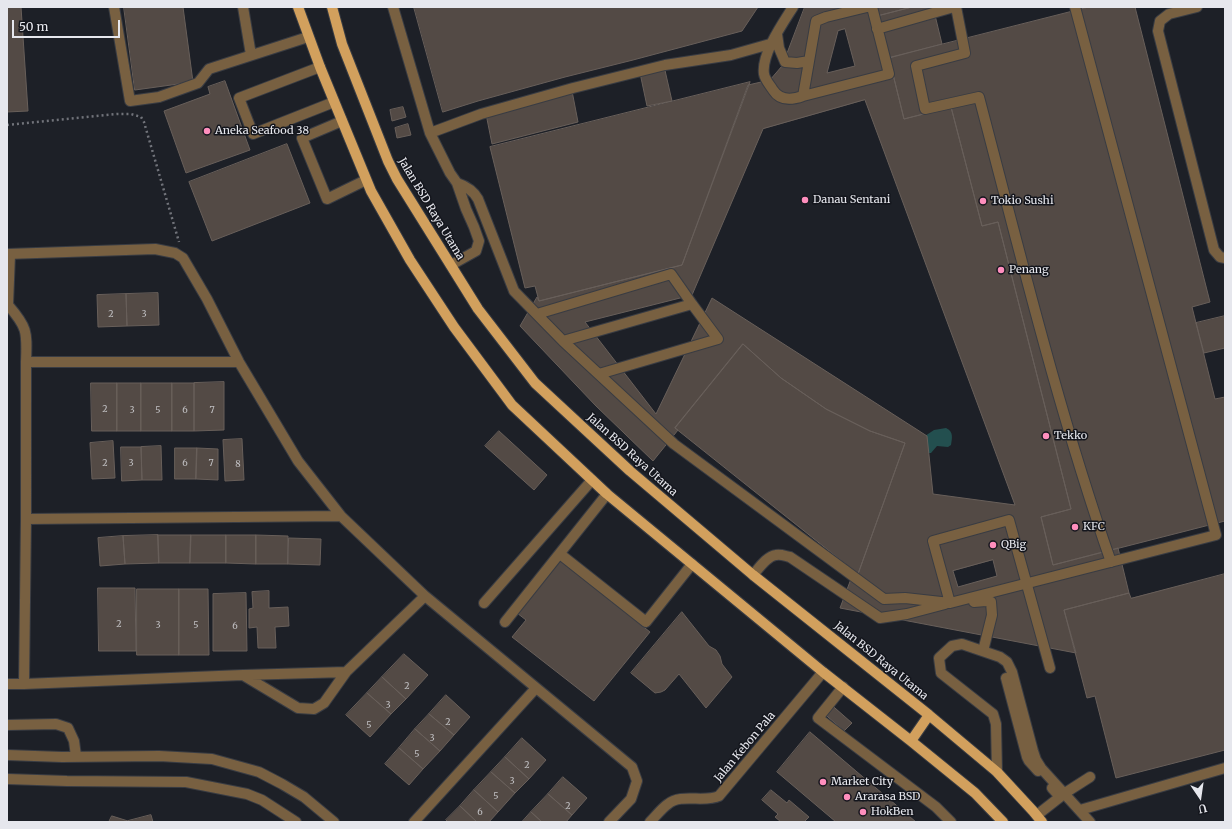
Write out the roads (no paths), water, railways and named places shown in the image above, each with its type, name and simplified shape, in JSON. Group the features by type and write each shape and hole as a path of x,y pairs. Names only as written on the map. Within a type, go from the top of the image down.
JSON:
{"main road":[{"path":"298,7 320,67 371,191 410,260 454,327 512,405 607,494 823,672 975,793 1003,822"},
{"name":"Jalan BSD Raya Utama","path":"332,7 342,44 388,161 397,179 478,309 535,383 630,471 753,575 929,715 997,772 1039,819"},
{"path":"911,741 929,715"}],"street":[{"path":"114,7 130,102 159,97 198,83 209,69 308,36"},
{"path":"243,7 251,55"},
{"path":"393,7 430,133 450,173 457,183 479,241 476,251 451,265"},
{"path":"793,7 770,44 764,73 775,94 783,98 793,100 803,96 889,74 872,7"},
{"path":"803,96 816,21 822,18 867,7"},
{"path":"877,29 955,7 965,53 916,66 925,109 979,97 1056,389 1091,507 1111,562"},
{"path":"753,575 764,562 775,554 790,557 880,618 907,614 1216,535 1075,7"},
{"path":"1197,7 1168,14 1160,21 1158,31 1214,250 1220,257 1225,258"},
{"path":"777,34 779,48 785,62 797,63 809,61"},
{"path":"430,133 481,114 573,88 665,64 731,55 770,44"},
{"path":"320,67 239,98 253,134 334,102"},
{"path":"342,121 302,138 327,199 366,180"},
{"path":"457,183 475,192 514,291 563,341 674,444 884,600 905,598 950,603 991,602 992,614 983,651"},
{"path":"24,684 27,337 26,331 19,318 7,305 9,254 155,249 175,253 183,258 207,299 239,362 298,461 341,516 425,596 632,767 636,781 631,799 609,822"},
{"path":"537,314 671,274 718,339 598,374"},
{"path":"563,341 692,304"},
{"path":"26,362 239,362"},
{"path":"484,602 592,480"},
{"path":"505,622 607,494"},
{"path":"26,519 341,516"},
{"path":"950,603 933,541 1009,520 1050,668"},
{"path":"560,554 646,622 692,564"},
{"path":"243,674 298,708 314,709 324,703 346,672 425,596"},
{"path":"997,772 996,724 993,714 941,673 939,658 952,646 962,644 1000,657 1007,662 1012,672 1036,760 1090,822"},
{"path":"7,684 243,674 346,672"},
{"name":"Jalan Kebon Pala","path":"650,822 668,803 675,800 712,799 719,796 823,672"},
{"path":"1006,678 1029,761 1060,797 1039,819"},
{"path":"843,687 818,718 936,807 951,822"},
{"path":"414,822 536,688"},
{"path":"7,725 56,724 68,728 74,740 76,756"},
{"path":"7,755 62,757 160,756 212,759 259,772 304,797 334,822"},
{"path":"1080,810 1225,768"},
{"path":"1065,793 1090,777"},
{"path":"7,779 186,782 247,794 262,800 296,822"}],"place":[{"name":"Aneka Seafood 38","path":"207,131"},
{"name":"Danau Sentani","path":"805,200"},
{"name":"Tokio Sushi","path":"983,201"},
{"name":"Penang","path":"1001,270"},
{"name":"Tekko","path":"1046,436"},
{"name":"KFC","path":"1075,527"},
{"name":"QBig","path":"993,545"},
{"name":"Market City","path":"823,782"},
{"name":"Ararasa BSD","path":"847,797"},
{"name":"HokBen","path":"863,812"}]}
